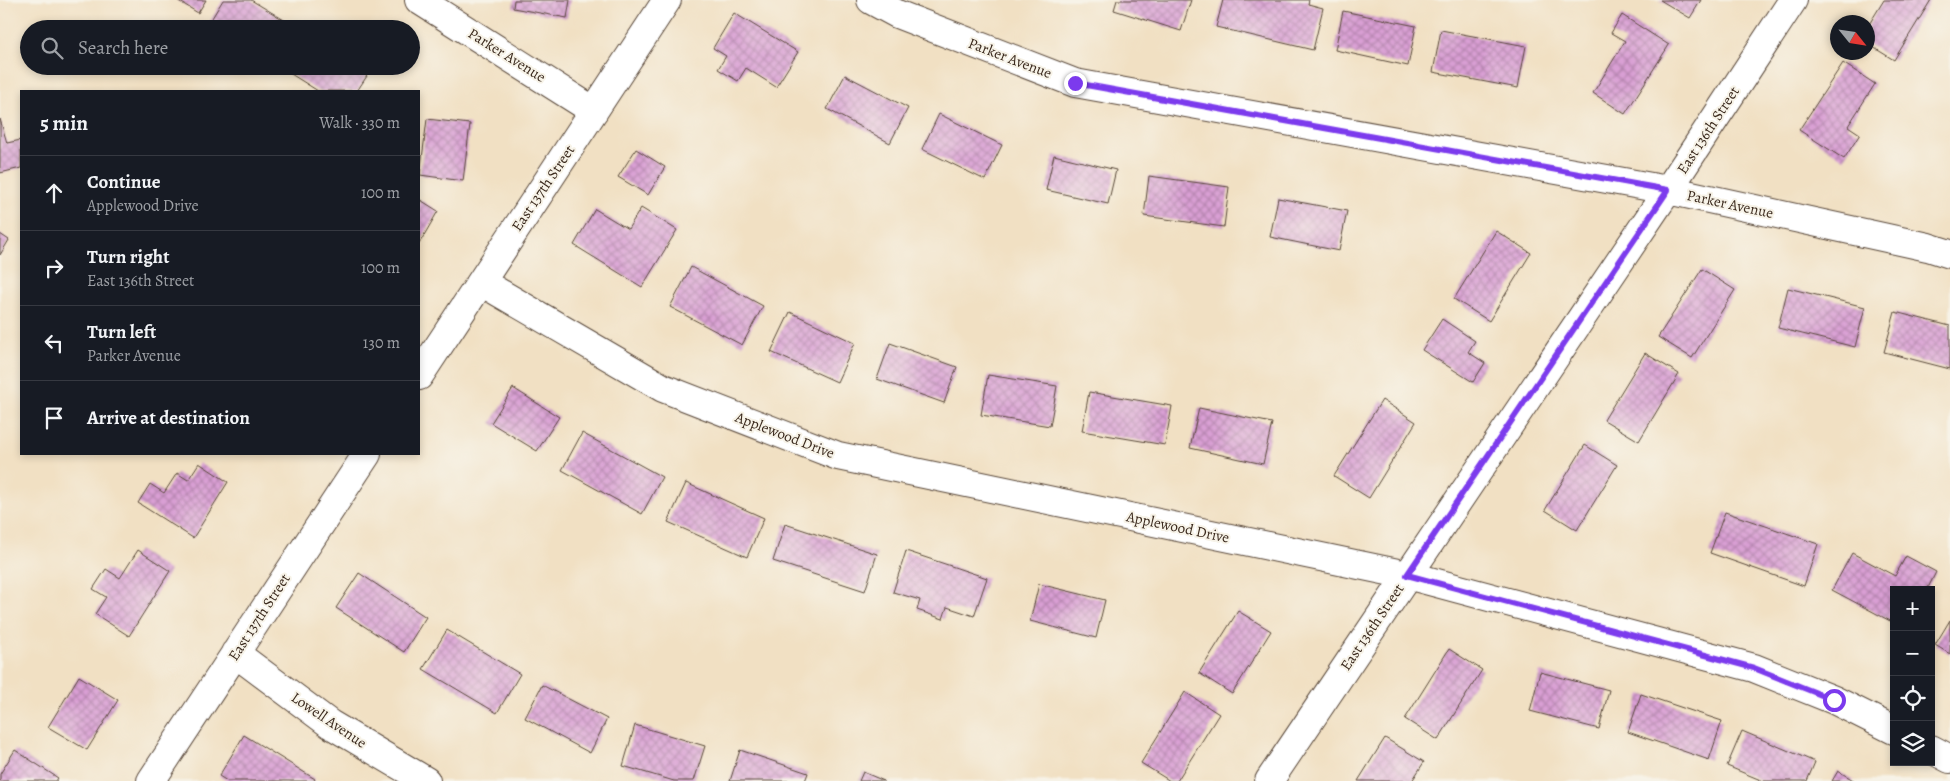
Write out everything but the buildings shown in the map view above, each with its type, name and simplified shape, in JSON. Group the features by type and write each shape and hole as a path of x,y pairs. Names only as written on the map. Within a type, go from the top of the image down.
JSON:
{"street":[{"name":"Parker Avenue","path":"420,0 594,110"},
{"name":"East 137th Street","path":"420,374 667,0"},
{"name":"Parker Avenue","path":"871,0 897,14 1075,83 1668,190 1928,247 1950,254"},
{"name":"East 136th Street","path":"1269,781 1668,190 1793,0"},
{"name":"Applewood Drive","path":"481,282 663,388 838,456 1407,575 1754,668 1834,700 1890,728"},
{"name":"East 137th Street","path":"150,781 366,455"},
{"name":"Lowell Avenue","path":"235,653 330,724 426,781"},
{"path":"1935,751 1950,759"}],"route":[{"path":"1075,83 1668,190 1407,575 1754,668 1834,700"}]}
